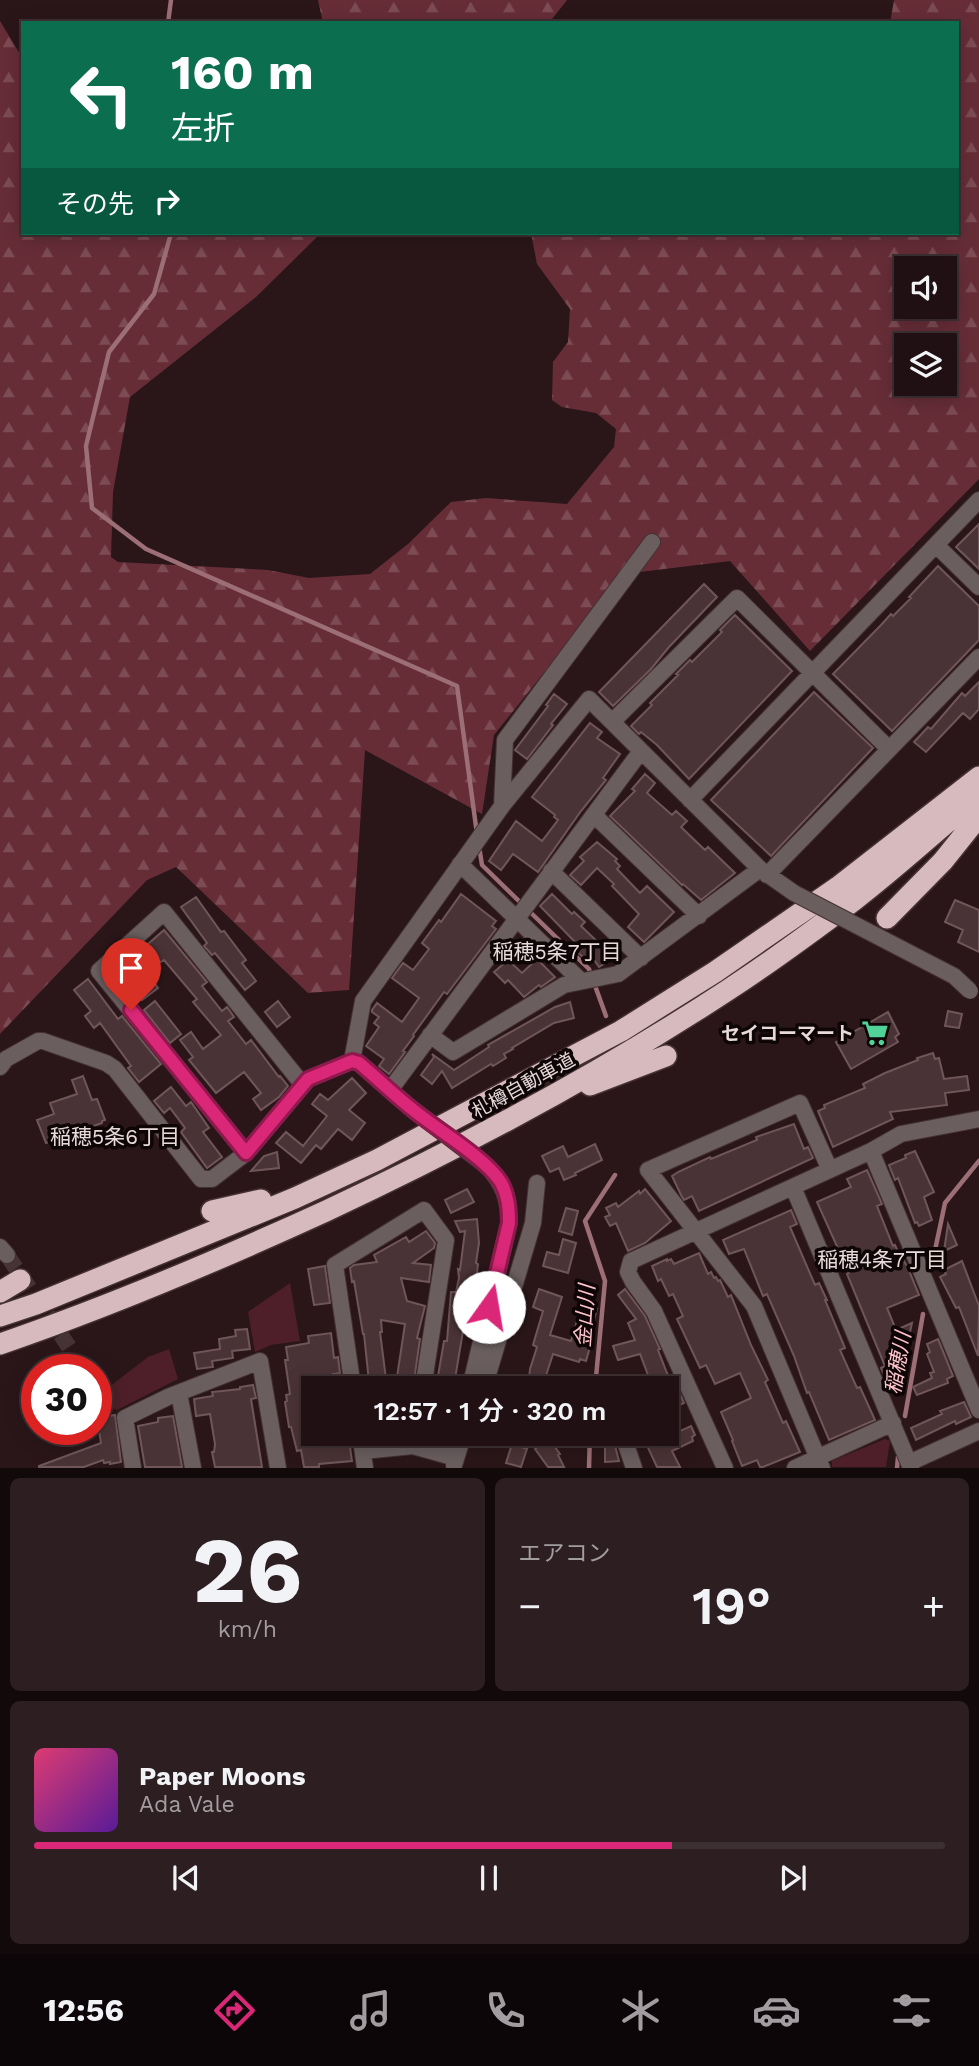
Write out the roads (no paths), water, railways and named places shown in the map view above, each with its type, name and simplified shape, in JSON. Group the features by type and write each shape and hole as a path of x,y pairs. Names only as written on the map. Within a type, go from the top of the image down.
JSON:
{"highway":[{"name":"札樽自動車道","path":"0,1316 323,1185 377,1160 621,1031 715,972 838,887 979,776"},
{"name":"札樽自動車道","path":"0,1343 43,1329 233,1254 410,1172 542,1102 729,989 854,900 979,795"},
{"path":"887,918 943,861 979,816"},
{"path":"542,1102 666,1056"},
{"path":"212,1211 323,1185"},
{"path":"0,1292 20,1280"}],"street":[{"path":"690,800 979,500"},
{"path":"502,806 505,740 652,542"},
{"path":"936,545 979,587"},
{"path":"612,722 737,598 889,749"},
{"path":"430,1035 453,1052 564,985 618,974 763,872 979,657"},
{"path":"352,1061 363,1001 502,806 589,699 763,872 794,893 954,976 974,997"},
{"path":"390,1090 641,751"},
{"path":"594,815 699,916"},
{"path":"464,857 518,917 583,981"},
{"path":"551,871 641,958"},
{"path":"246,1153 99,971 164,912 303,1085"},
{"path":"0,1067 6,1059 38,1041 98,1059 115,1069 201,1179 212,1179 246,1153 308,1079 352,1061 359,1063 412,1109 487,1166 507,1195 509,1223 473,1376"},
{"path":"820,1462 754,1306 648,1170 800,1103 830,1170"},
{"path":"725,1468 654,1311 628,1272 631,1261 871,1151 901,1134 979,1119"},
{"path":"871,1151 979,1409"},
{"path":"488,1376 533,1223 537,1183"},
{"path":"793,1187 910,1465 979,1431"},
{"path":"352,1376 335,1265 424,1210 446,1240 424,1376"},
{"path":"133,1468 125,1418 260,1361 278,1468"},
{"path":"179,1393 193,1468"},
{"path":"794,1468 820,1462 893,1423"},
{"path":"364,1460 399,1446"},
{"path":"425,1446 455,1463 460,1446"},
{"path":"625,1446 629,1466"}],"waterway":[{"path":"168,21 171,0"},
{"path":"170,235 154,294 109,352 86,446 92,508 146,549 457,686 477,834"},
{"path":"479,846 482,865 522,904"},
{"path":"528,910 589,969 606,1016"},
{"name":"稲穂川","path":"934,1255 945,1203 979,1161"},
{"name":"金山川","path":"596,1376 605,1281 585,1221 615,1175"},
{"name":"稲穂川","path":"905,1416 923,1314"},
{"name":"金山川","path":"589,1468 590,1446"},
{"name":"稲穂川","path":"897,1468 898,1457"}],"tunnel":[{"path":"7,1255 69,1347"}],"place":[{"name":"セイコーマート","path":"875,1033"}],"district":[{"name":"稲穂5条7丁目","path":"557,952"},
{"name":"稲穂5条6丁目","path":"115,1137"},
{"name":"稲穂4条7丁目","path":"882,1260"}]}
